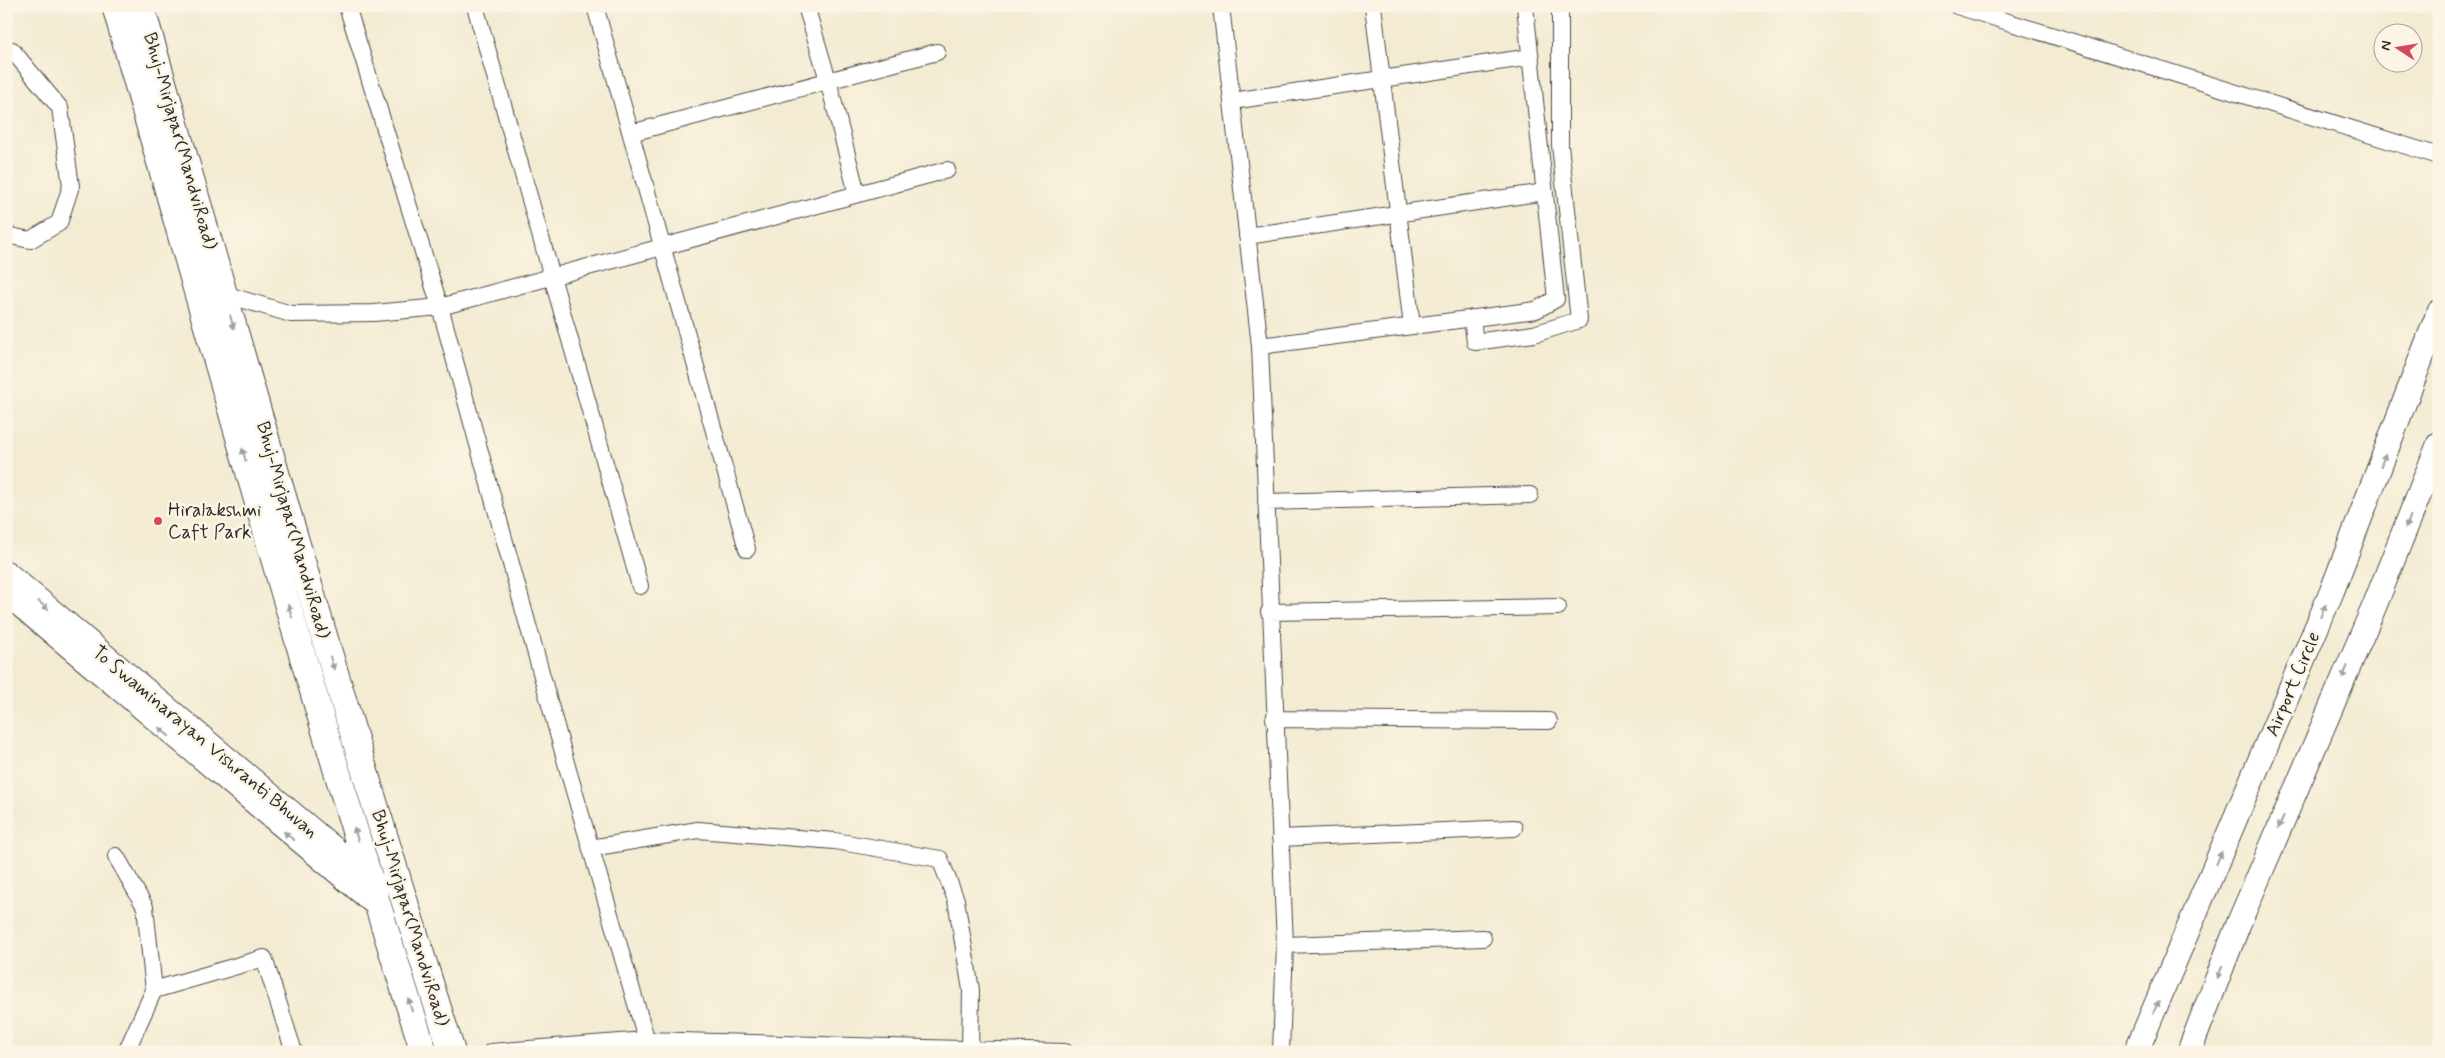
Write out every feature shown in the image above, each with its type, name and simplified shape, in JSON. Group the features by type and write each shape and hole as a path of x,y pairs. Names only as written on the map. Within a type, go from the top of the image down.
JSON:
{"main road":[{"name":"Bhuj-Mirjapar(MandviRoad)","path":"115,6 262,518 424,1052"},
{"name":"Bhuj-Mirjapar(MandviRoad)","path":"141,6 283,502 406,908 452,1052"},
{"name":"Airport Circle","path":"2136,1052 2332,591 2439,312"},
{"path":"2189,1052 2238,926 2374,607 2439,444"},
{"name":"To Swaminarayan Vishranti Bhuvan","path":"6,573 406,908"}],"street":[{"path":"347,6 440,307 648,1046"},
{"path":"475,6 640,586"},
{"path":"595,6 664,246 747,549"},
{"path":"806,6 828,80 857,194"},
{"path":"1221,6 1260,346 1274,719 1285,945 1281,1052"},
{"path":"1373,6 1412,326"},
{"path":"1260,346 1536,310 1556,299 1525,6"},
{"path":"1472,318 1475,342 1534,334 1579,320 1560,145 1560,6"},
{"path":"1957,6 2439,156"},
{"path":"6,49 12,50 60,108 71,186 59,224 30,240 6,236"},
{"path":"631,133 937,52"},
{"path":"1232,101 1531,57"},
{"path":"224,294 291,314 374,313 440,307 948,170"},
{"path":"1247,236 1545,192"},
{"path":"1266,502 1530,495"},
{"path":"6,598 380,912"},
{"path":"1270,612 1558,607"},
{"path":"1274,719 1549,722"},
{"path":"1280,838 1514,828"},
{"path":"591,848 698,830 835,841 940,859 956,900 971,990 970,1050"},
{"path":"116,856 146,907 154,990 126,1052"},
{"path":"1285,945 1483,938"},
{"path":"154,990 264,958 294,1052"},
{"path":"490,1052 648,1046 1065,1052"}],"place":[{"name":"Hiralakshmi Caft Park","path":"158,521"}]}
